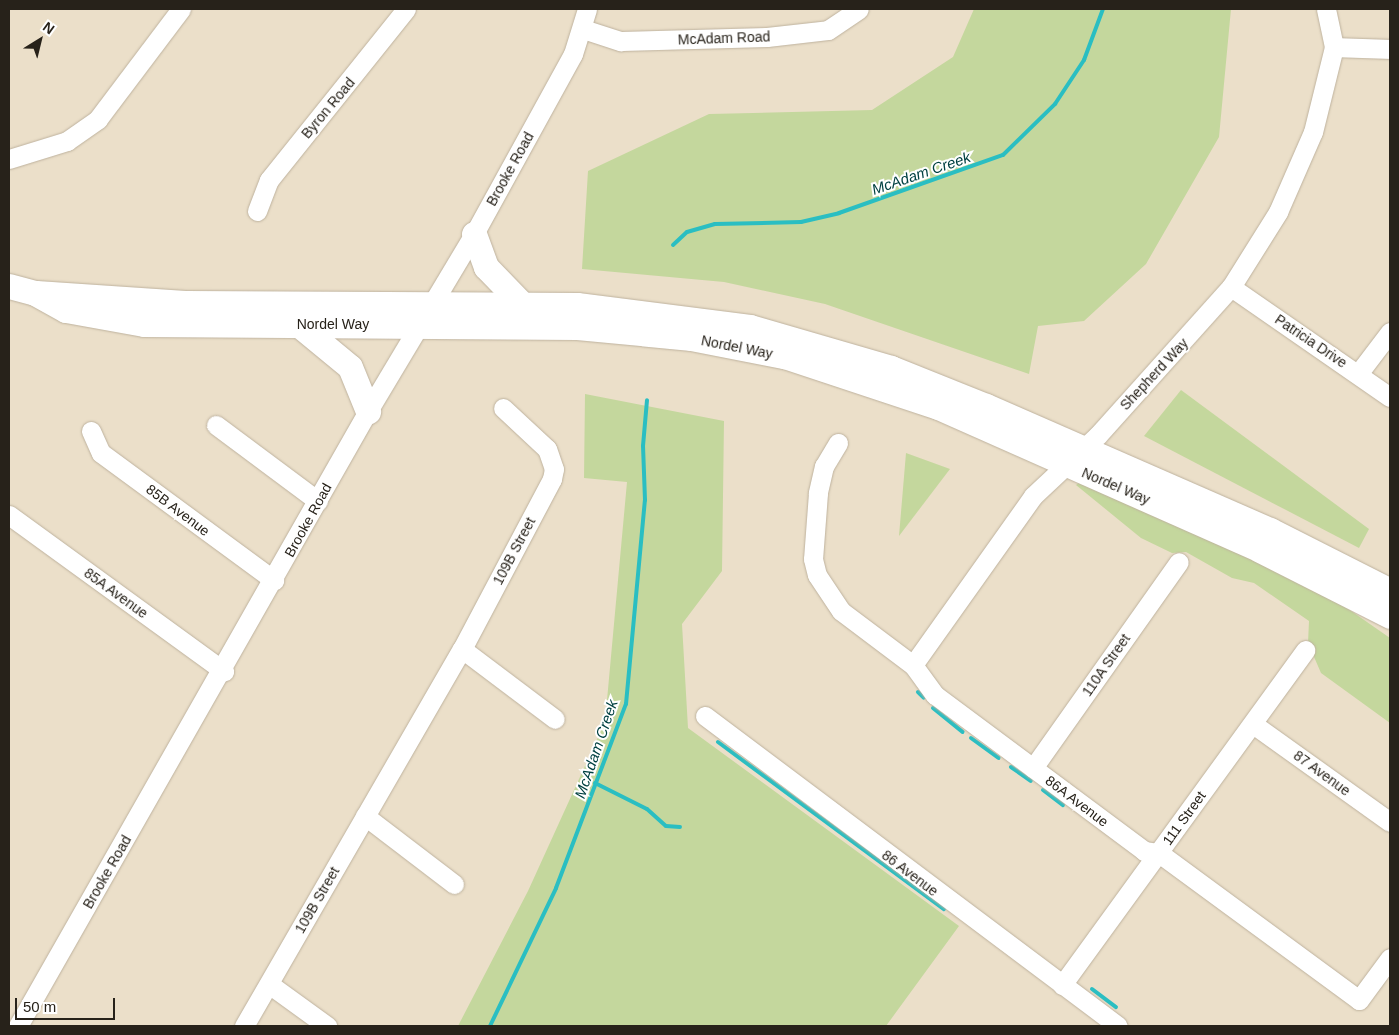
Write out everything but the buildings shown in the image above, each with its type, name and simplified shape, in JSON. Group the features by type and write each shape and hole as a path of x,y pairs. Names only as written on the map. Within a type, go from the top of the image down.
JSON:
{"main road":[{"path":"474,234 486,267 521,303"},
{"name":"Nordel Way","path":"9,286 35,293 185,303 432,305 521,303 652,311 786,335 891,368 1074,457 1390,616"},
{"name":"Nordel Way","path":"35,293 66,310 144,324 298,324 609,330 756,350 896,391 1270,530 1390,591"},
{"path":"298,324 350,367 368,411"}],"street":[{"path":"9,159 67,141 98,119 182,9"},
{"name":"Byron Road","path":"257,211 269,180 406,9"},
{"name":"Brooke Road","path":"18,1026 224,671 368,411 474,234 583,29 587,9"},
{"name":"McAdam Road","path":"583,29 621,41 784,36 828,30 859,9"},
{"name":"Shepherd Way","path":"913,665 1016,518 1231,287 1278,212 1313,132 1334,47 1326,9"},
{"path":"1334,47 1390,49"},
{"name":"Patricia Drive","path":"1231,287 1390,397"},
{"path":"1358,374 1390,332"},
{"name":"109B Street","path":"244,1026 462,650 552,479 554,469 547,449 503,408"},
{"path":"216,425 318,501"},
{"name":"85B Avenue","path":"91,431 102,453 274,580"},
{"name":"86A Avenue","path":"838,443 824,466 818,492 810,576 841,611 913,665 935,695 1144,851 1159,853 1360,1000 1390,958"},
{"name":"85A Avenue","path":"9,515 224,671"},
{"name":"110A Street","path":"1033,768 1179,562"},
{"path":"462,650 555,719"},
{"name":"111 Street","path":"1062,985 1305,650"},
{"name":"86 Avenue","path":"705,716 1118,1026"},
{"name":"87 Avenue","path":"1253,724 1390,822"},
{"path":"365,816 454,884"},
{"path":"269,984 327,1026"}],"green space":[{"path":"974,9 1231,9 1219,137 1146,264 1084,321 1038,326 1029,374 825,304 724,282 582,269 588,171 709,114 872,110 953,57"},
{"path":"1181,390 1369,529 1359,548 1144,436"},
{"path":"585,394 724,421 722,571 682,624 688,728 959,926 886,1026 458,1026 528,891 605,722 627,482 584,478"},
{"path":"906,453 950,469 899,536"},
{"path":"1080,482 1321,590 1390,638 1390,723 1321,673 1308,643 1309,621 1254,583 1232,578 1186,552 1172,553 1141,538 1076,485"}],"waterway":[{"name":"McAdam Creek","path":"673,245 687,232 715,224 801,222 839,213 1003,155 1055,104 1084,60 1103,9"},
{"name":"McAdam Creek","path":"490,1026 556,888 626,704 645,500 643,446 647,400"},
{"path":"918,692 924,698"},
{"path":"933,708 963,732"},
{"path":"971,738 999,758"},
{"path":"718,742 944,909"},
{"path":"1011,767 1031,781"},
{"path":"595,783 647,809 666,826 680,827"},
{"path":"1043,790 1063,805"},
{"path":"1092,989 1116,1007"}]}
